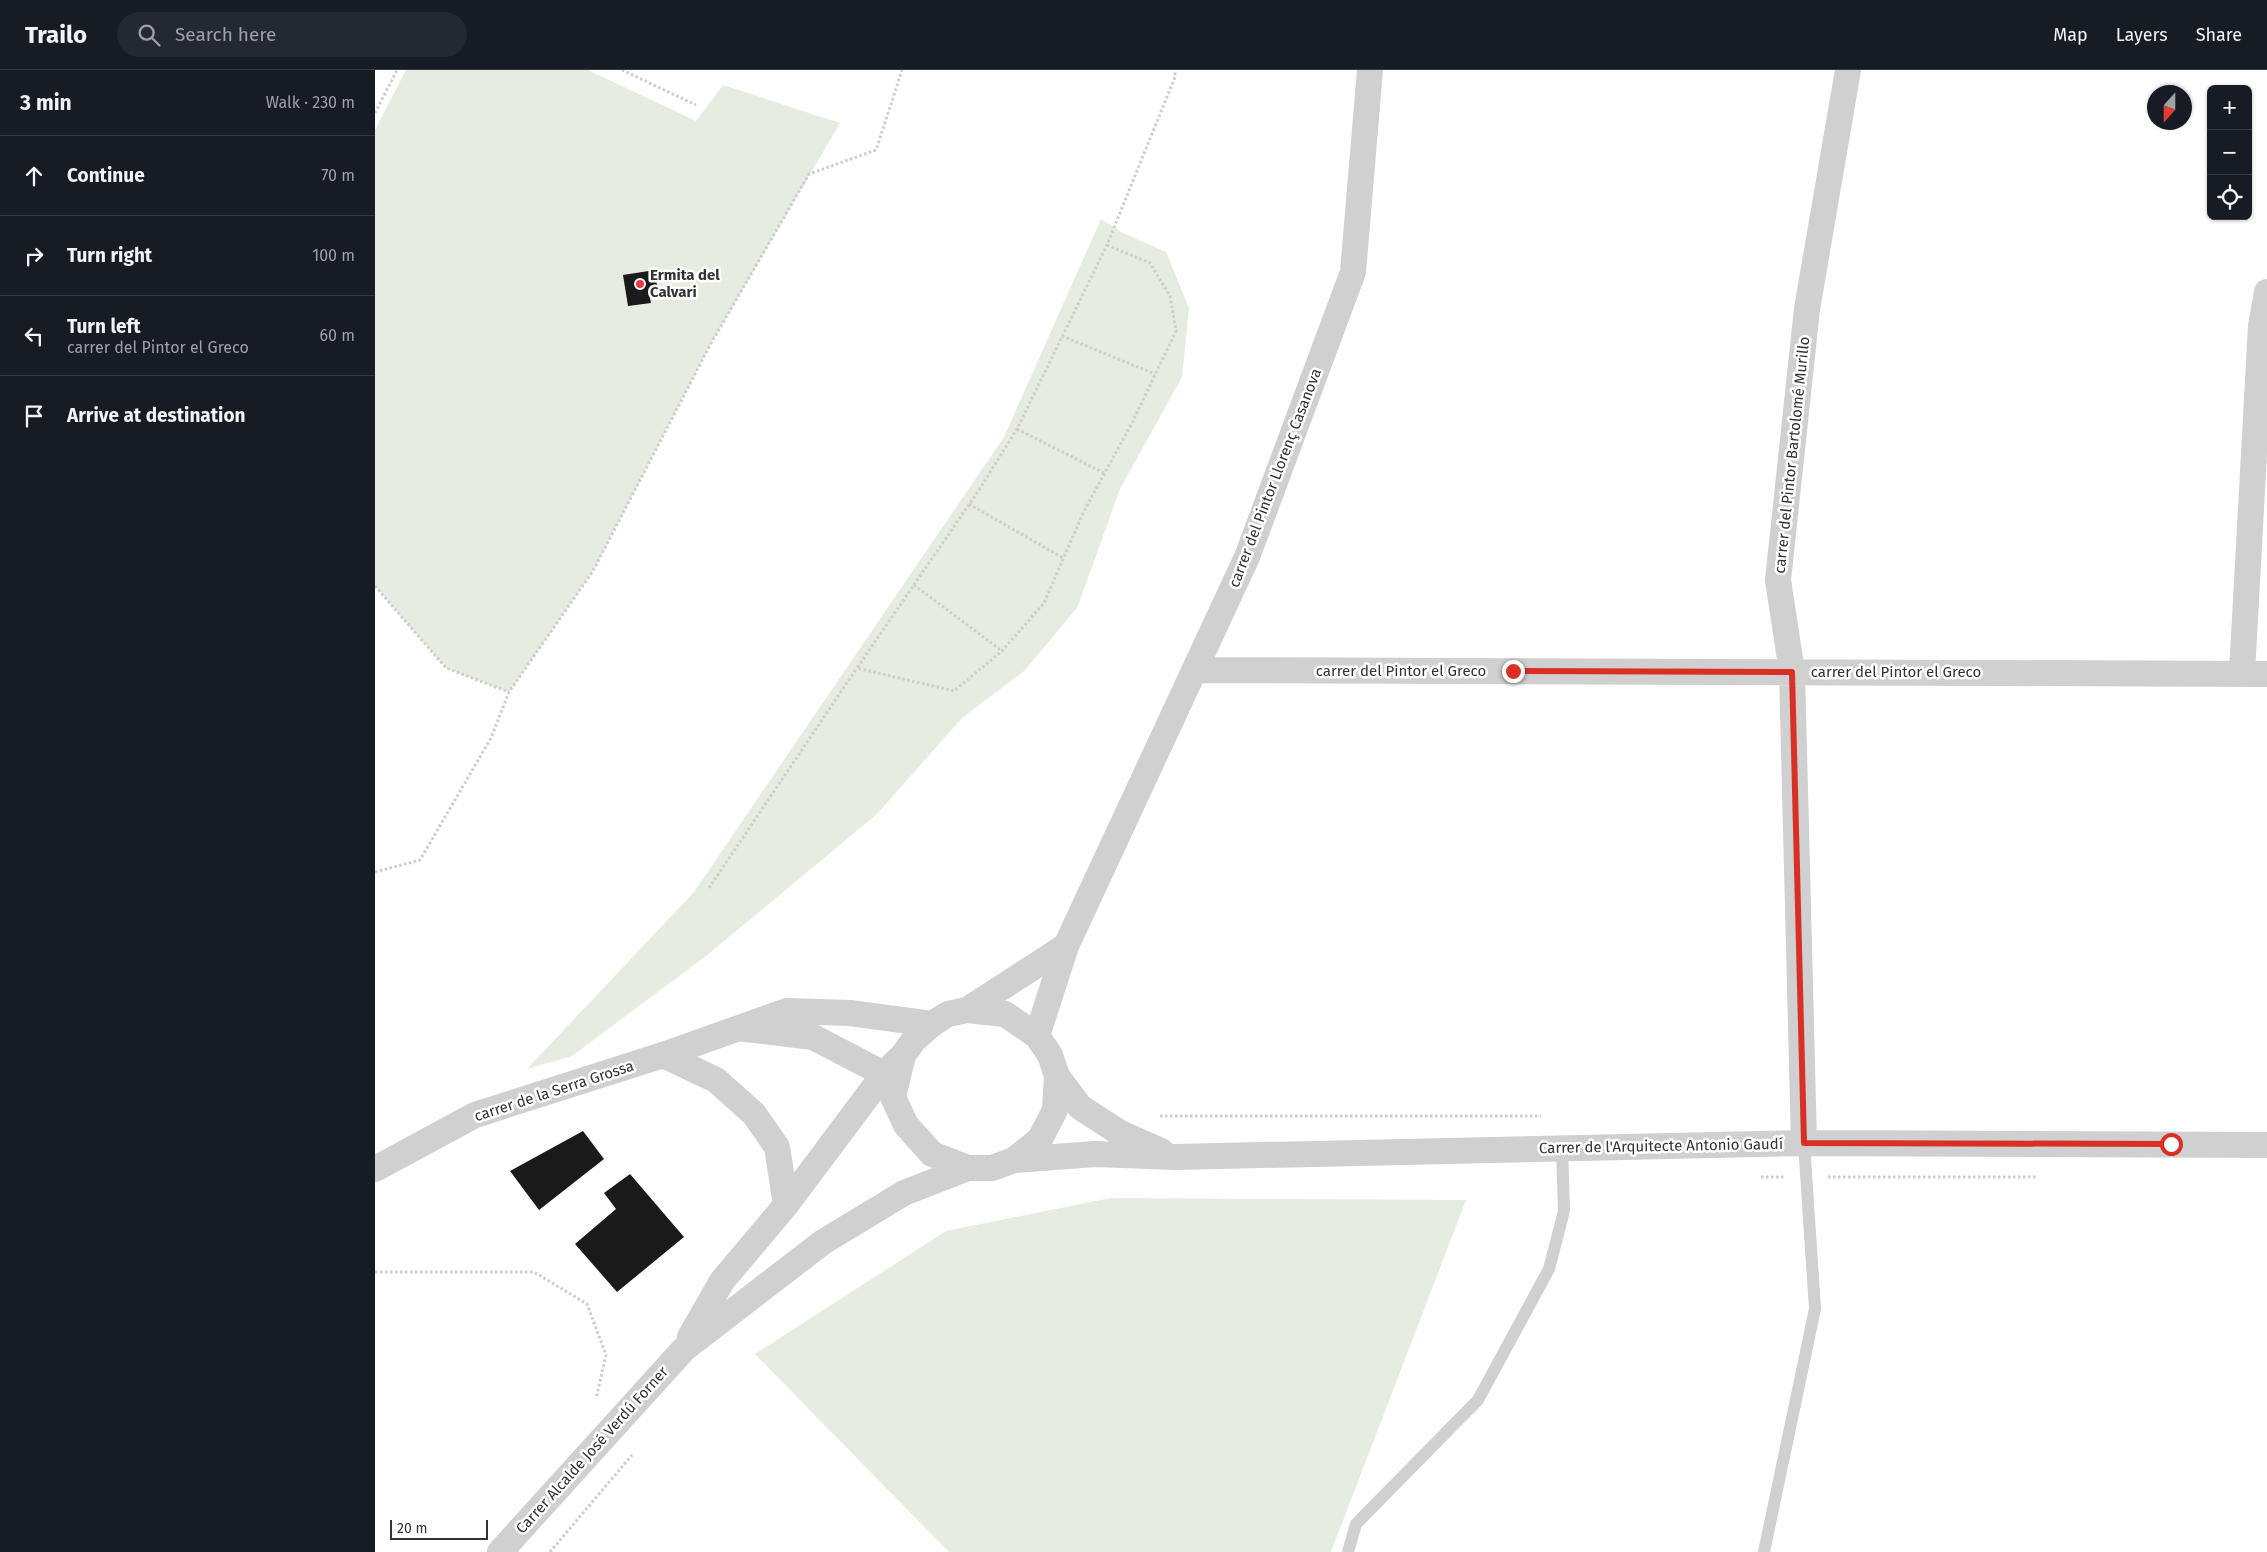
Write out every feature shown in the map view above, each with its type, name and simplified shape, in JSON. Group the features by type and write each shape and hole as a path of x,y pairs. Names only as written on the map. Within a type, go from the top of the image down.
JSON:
{"street":[{"name":"carrer del Pintor Llorenç Casanova","path":"1037,1036 1066,946 1247,557 1353,272 1370,70"},
{"name":"carrer del Pintor Bartolomé Murillo","path":"1804,1143 1792,672 1778,580 1807,309 1848,70"},
{"path":"2255,674 2261,326 2267,292"},
{"name":"carrer del Pintor el Greco","path":"1195,670 2255,674"},
{"path":"967,1010 1066,946"},
{"path":"684,1349 722,1281 888,1086 903,1055 914,1040 931,1024 948,1014 967,1010 1005,1014 1037,1036 1050,1055 1057,1076 1055,1110 1040,1139 1014,1160 992,1168 968,1168 932,1154 906,1125 888,1086"},
{"name":"carrer de la Serra Grossa","path":"375,1169 475,1115 663,1055 787,1011 850,1013 931,1024"},
{"name":"carrer de la Serra Grossa","path":"739,1028 813,1037 888,1086"},
{"path":"663,1055 716,1080 754,1114 777,1147 786,1205"},
{"name":"Carrer de l'Arquitecte Antonio Gaudí","path":"1057,1076 1080,1107 1120,1133 1176,1157"},
{"name":"Carrer de l'Arquitecte Antonio Gaudí","path":"1014,1160 1095,1154 1176,1157 1804,1143 2267,1145"},
{"path":"684,1349 823,1242 904,1193 968,1168"},
{"name":"Carrer Alcalde José Verdú Forner","path":"501,1552 684,1349"}],"lane":[{"path":"1764,1552 1815,1309 1804,1143"},
{"path":"1348,1552 1357,1524 1478,1400 1549,1269 1563,1211 1562,1148"}],"path":[{"path":"375,113 397,70"},
{"path":"622,70 696,105"},
{"path":"375,872 420,860 491,738 509,692 593,571 710,346 809,174 876,150 902,70"},
{"path":"709,888 1017,430 1107,245 1175,77 1175,70"},
{"path":"857,668 954,691 1002,650 1044,603 1084,511 1132,423 1175,330 1171,296 1150,262 1107,245"},
{"path":"1062,336 1155,374"},
{"path":"1017,430 1104,473"},
{"path":"969,504 1063,558"},
{"path":"914,585 1002,650"},
{"path":"375,586 446,668 509,692"},
{"path":"1150,1116 1546,1116"},
{"path":"375,1272 534,1272 587,1304 605,1355 595,1403"},
{"path":"550,1552 638,1448"}],"shaded area":[{"path":"406,70 588,70 696,121 723,85 840,123 710,345 593,571 509,692 446,668 375,586 375,130"},
{"path":"1101,219 1123,233 1166,252 1189,308 1182,377 1120,489 1077,608 1024,671 962,718 877,814 706,956 572,1056 527,1069 694,892 1004,437"},
{"path":"1111,1198 1466,1200 1331,1552 949,1552 755,1354 946,1231"}],"building":[{"name":"Ermita del Calvari","path":"655,270 658,293 649,294 651,303 628,306 623,275"},
{"path":"583,1131 604,1159 539,1210 510,1171"},
{"path":"630,1174 684,1237 617,1292 575,1244 616,1209 604,1193"}],"place":[{"name":"Ermita del Calvari","path":"640,284"}],"route":[{"path":"1513,671 1792,672 1804,1143 2171,1144"}]}
